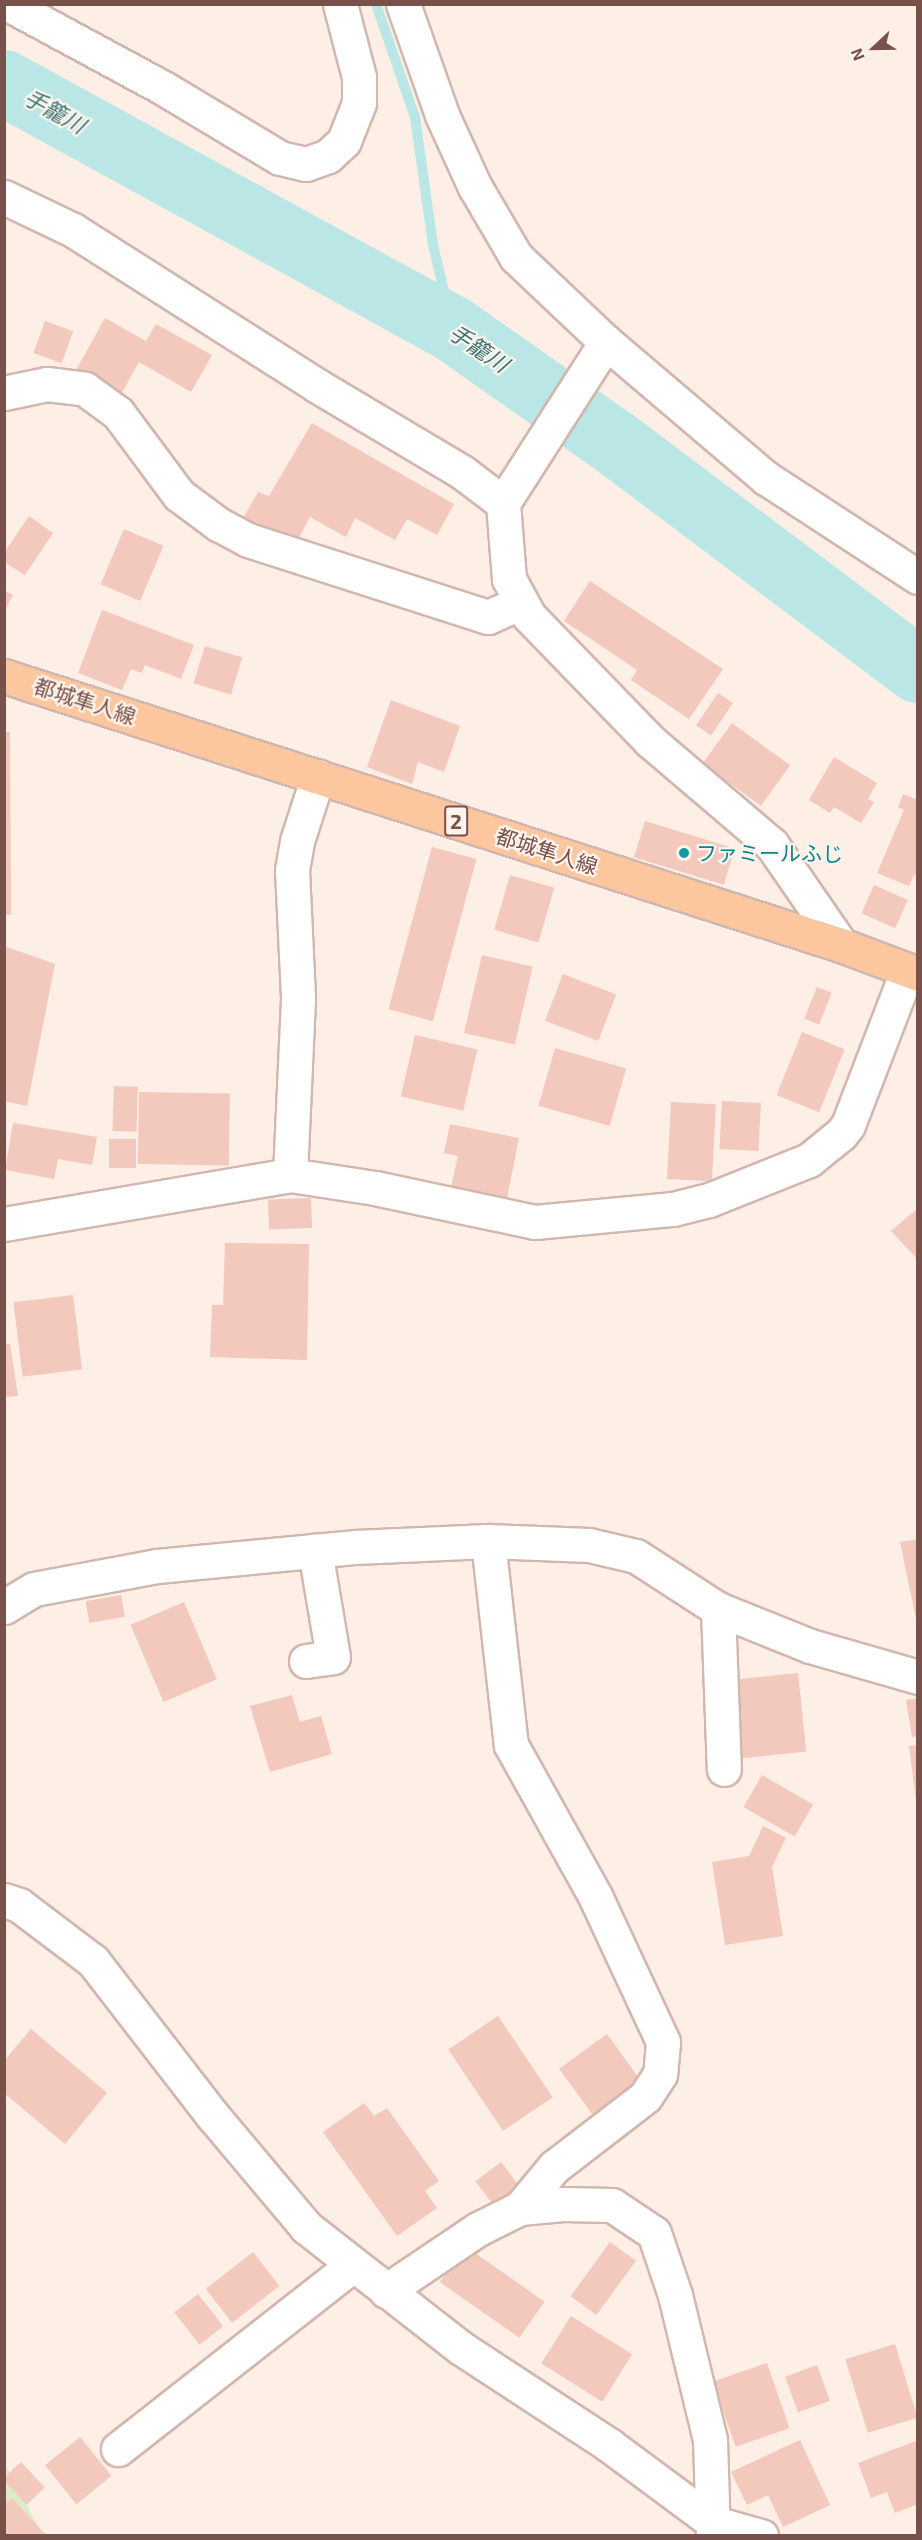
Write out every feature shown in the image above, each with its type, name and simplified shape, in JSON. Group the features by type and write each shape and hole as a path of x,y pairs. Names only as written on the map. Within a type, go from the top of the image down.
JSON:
{"main road":[{"name":"都城隼人線","path":"4,676 840,945 912,973"}],"street":[{"path":"8,4 165,89 280,158 306,164 328,156 344,141 359,103 359,76 340,4"},
{"path":"403,4 442,115 475,187 516,257 606,342 766,478 918,577"},
{"path":"4,197 73,230 316,385 462,472 503,503"},
{"path":"606,342 503,503 509,579 521,602 650,741 772,845 840,945"},
{"path":"4,393 47,384 86,389 118,413 179,495 218,524 248,540 488,617 521,602"},
{"path":"290,1175 298,997 292,870 297,841 318,777"},
{"path":"4,1224 290,1175 375,1188 535,1222 673,1209 746,1188 808,1160 848,1125 912,973"},
{"path":"488,1541 511,1745 597,1898 663,2042 660,2074 645,2097 554,2167 520,2208"},
{"path":"4,1607 14,1598 55,1584 157,1566 315,1551 488,1541 589,1545 625,1551 718,1609 810,1646 918,1677"},
{"path":"306,1661 333,1657 315,1551"},
{"path":"718,1609 723,1769"},
{"path":"4,1900 19,1905 93,1961 213,2116 306,2227 461,2348 609,2445 714,2529 761,2535"},
{"path":"386,2291 478,2229 520,2208 564,2204 612,2205 654,2232 675,2295 710,2440 714,2529"},
{"path":"118,2449 353,2265"}],"green space":[{"path":"4,2462 27,2505 42,2535 5,2535"}],"building":[{"path":"105,318 146,341 156,324 212,355 191,392 139,362 119,398 75,372"},
{"path":"45,321 73,331 62,363 33,353"},
{"path":"312,423 454,504 437,535 407,519 395,540 355,518 346,537 310,517 293,549 242,520 258,492 269,496"},
{"path":"29,516 53,533 25,575 4,562 4,553"},
{"path":"124,529 164,546 140,601 101,584"},
{"path":"590,581 723,669 689,719 631,680 637,670 564,621"},
{"path":"4,590 13,595 4,612"},
{"path":"102,610 194,645 181,679 145,665 142,673 131,669 122,690 78,673"},
{"path":"205,646 242,657 231,695 194,683"},
{"path":"718,693 733,703 711,735 696,725"},
{"path":"391,700 460,726 444,772 418,762 412,784 367,767"},
{"path":"732,723 790,765 761,806 703,763"},
{"path":"4,732 10,732 11,915 4,915"},
{"path":"834,757 877,783 868,799 874,802 861,823 834,807 830,813 809,800"},
{"path":"903,794 918,800 918,877 914,875 909,886 877,873 904,810 898,807"},
{"name":"ファミールふじ","path":"645,821 735,848 724,885 634,857"},
{"path":"432,847 476,859 433,1021 389,1009"},
{"path":"510,875 554,888 539,942 494,930"},
{"path":"874,885 908,900 895,928 861,913"},
{"path":"4,946 55,964 27,1106 4,1101"},
{"path":"482,955 533,967 515,1045 464,1033"},
{"path":"563,974 616,994 598,1041 545,1021"},
{"path":"817,987 832,993 819,1025 804,1019"},
{"path":"802,1032 845,1049 819,1112 777,1095"},
{"path":"415,1035 477,1049 463,1111 401,1096"},
{"path":"555,1048 626,1068 610,1126 538,1106"},
{"path":"114,1086 138,1087 136,1132 112,1131"},
{"path":"139,1092 230,1094 229,1166 138,1164"},
{"path":"722,1101 761,1103 758,1151 719,1149"},
{"path":"671,1102 716,1104 712,1181 667,1179"},
{"path":"13,1123 97,1137 92,1165 58,1159 54,1179 5,1170"},
{"path":"450,1124 519,1138 507,1198 451,1187 458,1156 444,1153"},
{"path":"109,1139 136,1139 136,1168 109,1168"},
{"path":"311,1198 312,1228 269,1229 268,1200"},
{"path":"918,1208 918,1260 891,1231"},
{"path":"225,1243 309,1244 307,1360 210,1357 212,1305 223,1305"},
{"path":"73,1295 82,1369 23,1377 13,1302"},
{"path":"4,1344 10,1344 18,1396 4,1397"},
{"path":"918,1539 918,1619 916,1619 900,1542"},
{"path":"121,1595 125,1617 89,1623 86,1601"},
{"path":"184,1602 217,1679 163,1702 131,1625"},
{"path":"798,1673 806,1752 741,1758 732,1680"},
{"path":"292,1695 300,1722 321,1716 332,1754 270,1772 250,1706"},
{"path":"918,1698 918,1736 912,1737 906,1700"},
{"path":"918,1745 918,1800 916,1800 909,1746"},
{"path":"762,1775 813,1804 795,1837 744,1807"},
{"path":"763,1826 786,1838 772,1867 783,1936 725,1945 712,1862 749,1856"},
{"path":"498,2016 553,2097 503,2131 448,2050"},
{"path":"31,2029 107,2093 65,2144 4,2093 4,2061"},
{"path":"607,2034 642,2082 594,2116 559,2069"},
{"path":"364,2103 374,2116 387,2108 439,2181 425,2191 437,2208 397,2236 323,2132"},
{"path":"501,2162 520,2187 494,2206 475,2181"},
{"path":"610,2242 636,2261 597,2315 571,2296"},
{"path":"465,2246 544,2302 519,2338 440,2282"},
{"path":"253,2252 279,2286 232,2323 206,2289"},
{"path":"198,2294 223,2326 200,2345 174,2312"},
{"path":"571,2316 632,2354 602,2402 541,2363"},
{"path":"895,2344 918,2418 868,2433 845,2359"},
{"path":"767,2363 789,2428 736,2447 713,2382"},
{"path":"817,2365 830,2401 798,2412 785,2377"},
{"path":"80,2437 111,2476 76,2504 45,2465"},
{"path":"800,2440 830,2505 783,2527 768,2495 747,2505 731,2472"},
{"path":"918,2440 918,2504 895,2513 887,2492 871,2498 858,2463"},
{"path":"21,2462 45,2488 27,2505 4,2480"},
{"path":"12,2498 47,2536 4,2536 4,2505"}],"waterway":[{"path":"376,4 415,117 433,245 453,329"},
{"name":"手籠川","path":"4,83 453,329 614,442 918,670"}],"place":[{"name":"ファミールふじ","path":"684,853"}]}
